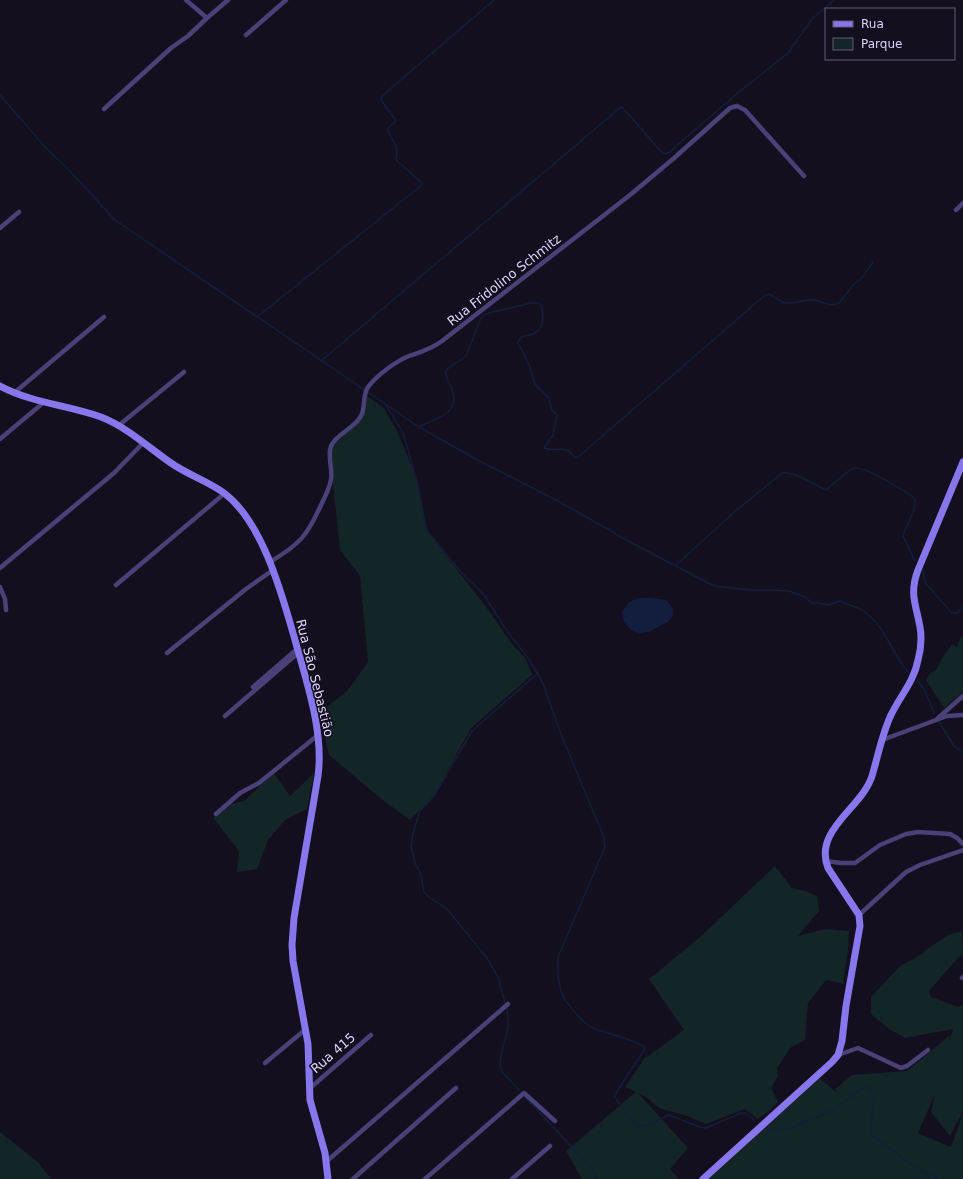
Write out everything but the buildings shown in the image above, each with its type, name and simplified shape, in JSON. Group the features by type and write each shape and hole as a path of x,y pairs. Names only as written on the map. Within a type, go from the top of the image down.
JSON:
{"main road":[{"name":"Rua São Sebastião","path":"0,386 14,393 43,402 97,416 118,426 176,467 225,493 237,505 246,518 270,562 298,651 318,735 320,760 318,776 292,937 293,961 306,1029 309,1059 309,1089 313,1113 327,1161 327,1178"},
{"path":"702,1179 838,1055 842,1041 847,998 859,936 859,915 828,868 826,861 826,850 831,833 871,780 882,740 892,714 913,678 921,647 921,633 913,588 963,462"}],"street":[{"path":"186,0 207,18"},
{"path":"104,109 171,48 188,36 228,0"},
{"path":"246,35 286,0"},
{"name":"Rua Fridolino Schmitz","path":"270,562 292,548 310,528 330,482 332,474 330,454 331,447 338,438 360,417 363,412 365,392 368,387 400,360 434,347 449,337 630,195 733,107 737,106 746,111 804,176"},
{"path":"956,210 963,203"},
{"path":"0,228 19,212"},
{"path":"14,393 104,317"},
{"path":"118,426 184,372"},
{"path":"0,439 43,402"},
{"path":"0,568 114,473 143,443"},
{"path":"116,585 225,493"},
{"path":"167,653 246,589 273,570"},
{"path":"0,587 5,599 6,610"},
{"path":"253,687 298,651"},
{"path":"225,716 298,651"},
{"path":"935,720 963,696"},
{"path":"882,740 947,716 963,715"},
{"path":"216,814 240,793 259,783 318,735"},
{"path":"826,861 855,863 880,845 906,834 915,832 950,834 963,844"},
{"path":"859,915 906,872 963,850"},
{"path":"327,1161 508,1004"},
{"path":"265,1063 306,1029"},
{"name":"Rua 415","path":"309,1089 371,1035"},
{"path":"838,1055 858,1048 901,1068 928,1050"},
{"path":"353,1179 456,1088"},
{"path":"425,1179 524,1093 555,1121"},
{"path":"512,1179 550,1146"}],"green space":[{"path":"367,396 384,408 397,431 417,479 427,531 489,611 512,644 526,659 532,675 471,728 434,796 410,820 380,798 329,755 319,713 347,691 368,662 360,576 340,550 332,474 331,447 357,422"},
{"path":"963,636 963,692 944,708 926,680 930,673 936,670 952,644 957,647"},
{"path":"274,773 290,796 314,773 307,809 285,820 268,840 257,869 237,872 239,851 213,818 231,804 244,801"},
{"path":"775,866 792,888 806,891 817,896 819,911 798,936 825,929 849,931 848,951 843,984 826,980 808,1003 805,1040 790,1048 777,1069 778,1076 771,1088 778,1102 758,1119 745,1109 706,1124 687,1116 659,1108 646,1097 638,1093 688,1148 670,1169 679,1179 582,1179 566,1151 636,1092 625,1087 644,1059 684,1030 649,979 699,938"},
{"path":"962,931 963,954 929,991 931,997 958,1007 963,1005 963,1111 950,1136 931,1112 935,1094 918,1133 951,1147 963,1113 963,1179 707,1179 820,1078 837,1093 835,1089 852,1075 907,1071 950,1035 949,1043 953,1029 905,1038 889,1029 871,1014 871,997 900,966 919,956 948,935"},
{"path":"0,1132 38,1162 51,1179 0,1179"}],"water":[{"path":"638,598 666,600 673,609 673,616 668,622 648,632 639,633 631,630 624,622 622,612 629,602"}],"waterway":[{"path":"257,317 423,184 396,160 397,149 387,129 396,121 381,100 382,96 494,0"},
{"path":"321,361 621,107 663,154 668,153 739,92 788,53 812,19 834,0"},
{"path":"0,95 46,148 68,169 115,220 419,427 481,462 560,502 630,542 714,586 750,590 789,591 805,597 812,603 829,605 840,601 860,609 873,619 879,626 902,665 908,672"},
{"path":"420,426 441,417 451,408 454,395 446,371 449,367 466,356 481,318 485,314 531,303 539,303 543,313 543,321 540,329 533,334 521,337 518,343 529,365 535,384 548,397 552,410 557,415 553,435 544,448 553,450 568,450 574,457 577,458 764,296 769,294 784,303 810,300 833,305 839,303 854,284 862,278 873,262"},
{"path":"386,405 403,433 418,485 427,531 461,572 484,595 505,628 528,658 542,681 561,734 603,835 605,847 558,957 558,978 563,996 575,1013 585,1023 595,1029 627,1039 645,1047 614,1096 636,1126 640,1127 648,1125 669,1115 706,1128 741,1113 745,1113 754,1120"},
{"path":"676,565 731,515 782,473 798,476 826,490 845,474 855,468 860,468 876,475 915,499 914,511 903,536 915,561"},
{"path":"922,568 926,584 952,613 957,613 963,607"},
{"path":"505,1003 498,977 487,958 447,909 424,892 421,874 415,863 411,846 413,833 420,811 434,796 472,731 538,673"},
{"path":"918,681 925,691 934,713"},
{"path":"939,722 954,746 963,753"},
{"path":"507,1008 508,1027 501,1055 500,1067 502,1072 519,1090"},
{"path":"765,1127 774,1131 790,1128 836,1109 860,1089 867,1087 874,1096 871,1132 875,1137 912,1165 938,1179"},
{"path":"525,1097 583,1159 594,1172 597,1179"}]}
